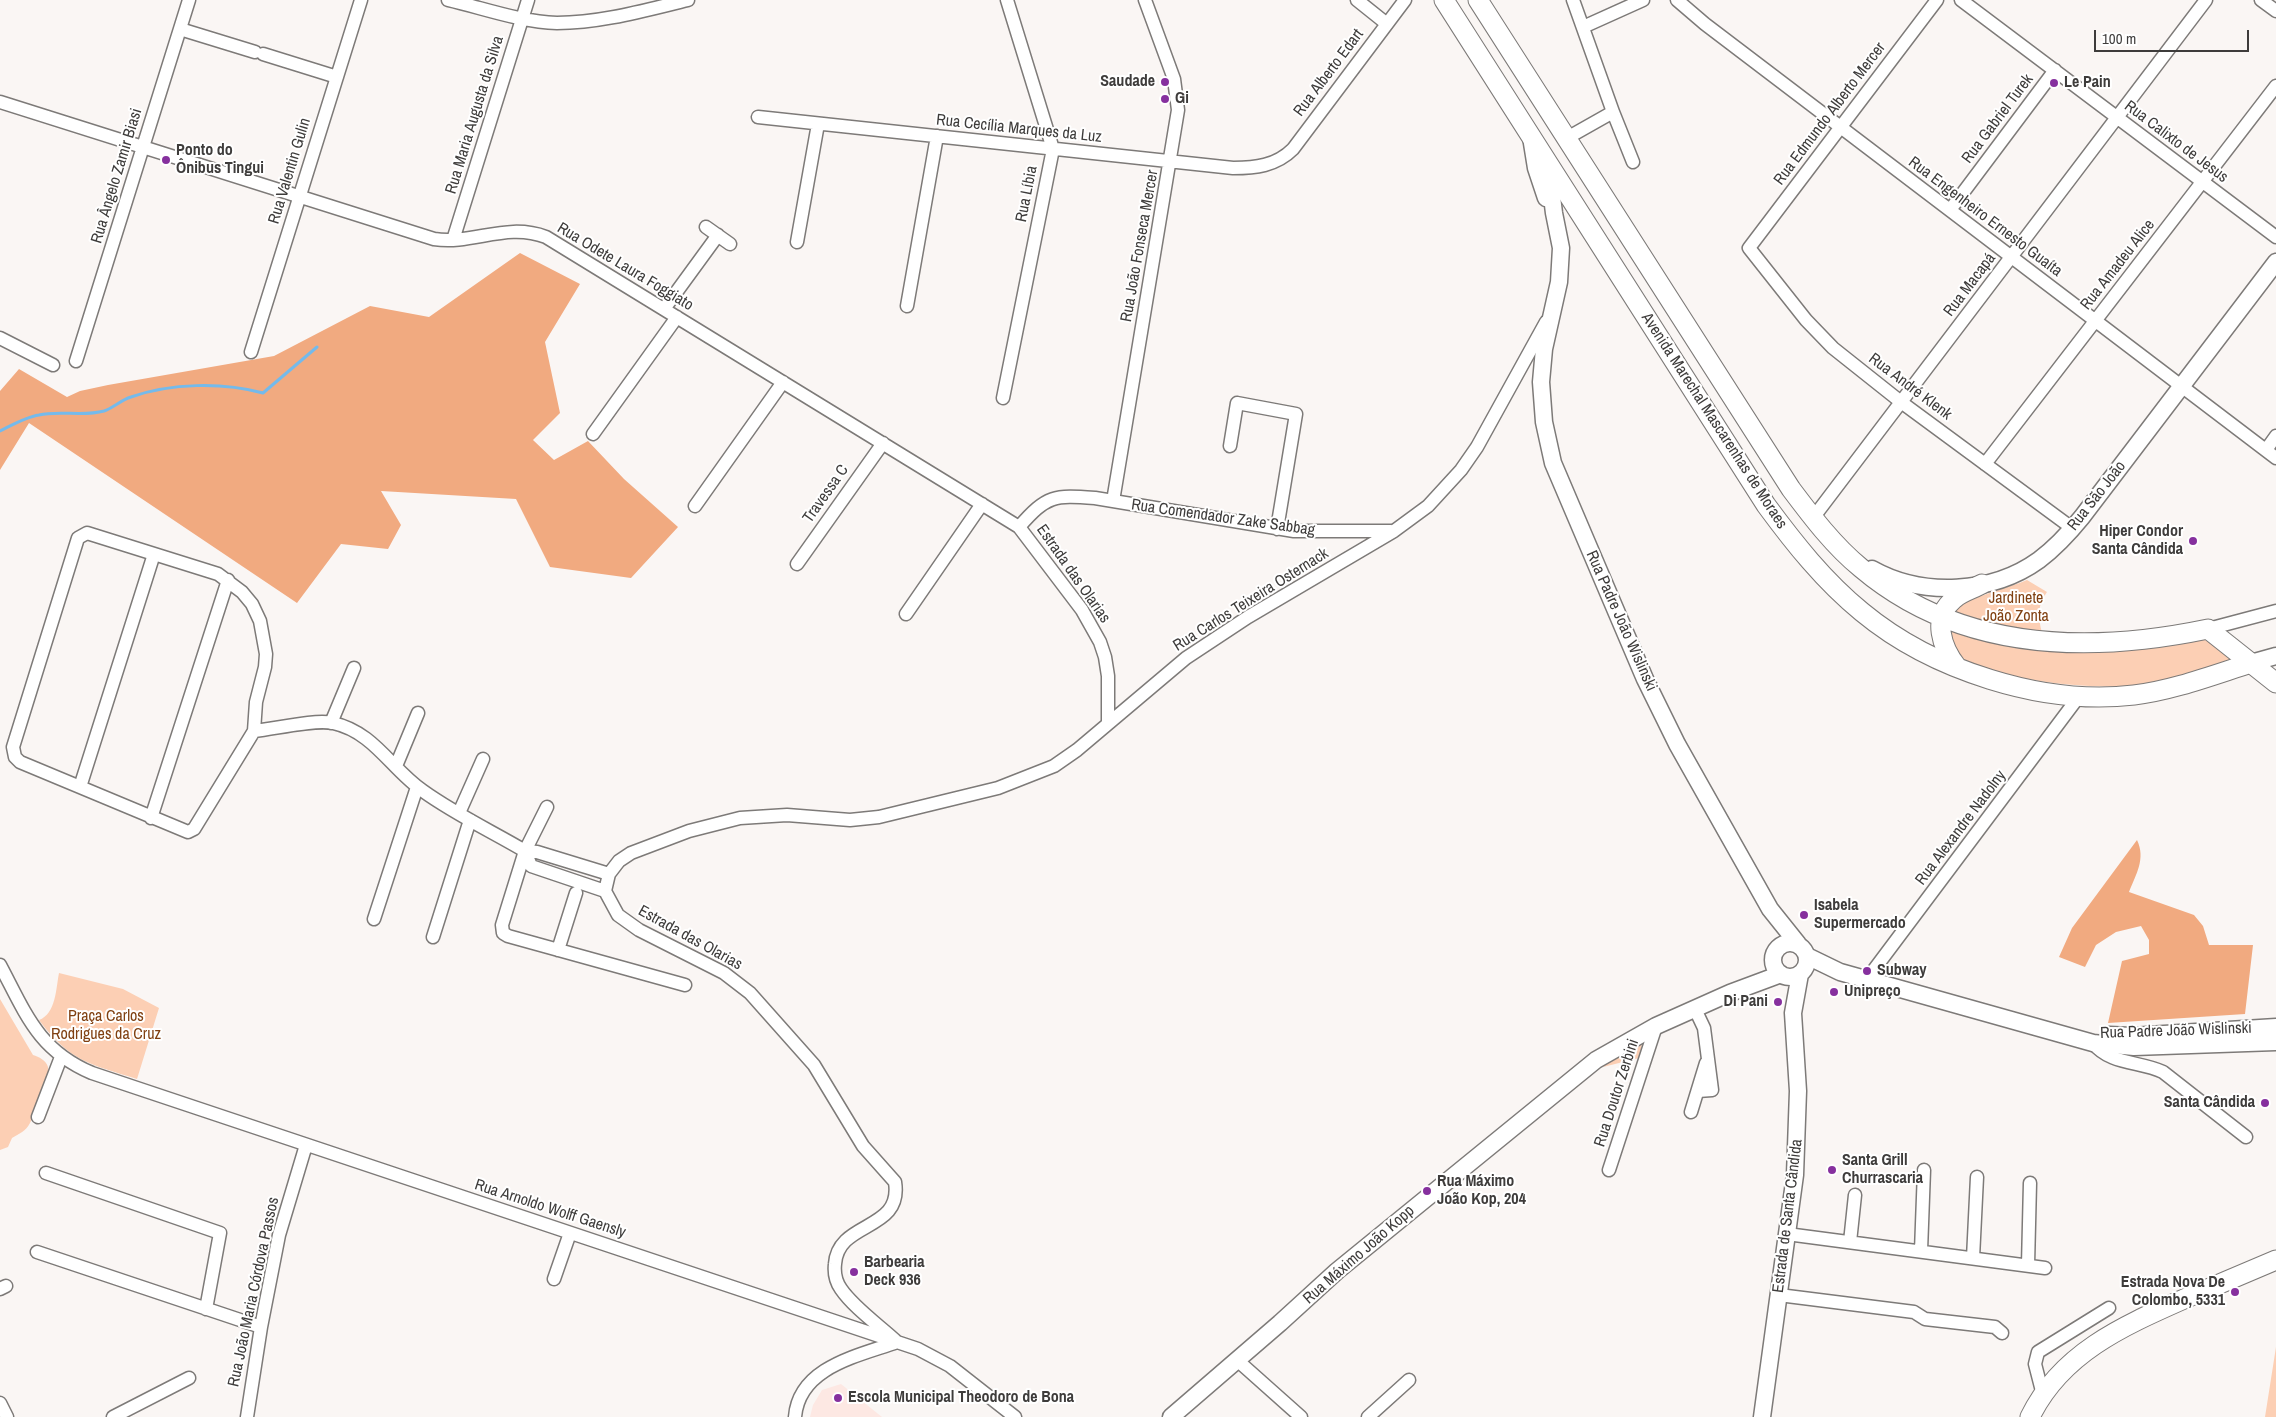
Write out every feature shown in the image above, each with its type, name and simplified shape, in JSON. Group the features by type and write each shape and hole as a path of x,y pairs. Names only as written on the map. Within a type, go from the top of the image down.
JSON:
{"highway":[{"name":"Avenida Marechal Mascarenhas de Moraes","path":"1444,0 1753,485 1800,549 1822,575 1862,612 1912,646 1957,667 2011,684 2080,695 2135,695 2157,691 2251,663"},
{"name":"Avenida Marechal Mascarenhas de Moraes","path":"1478,0 1791,489 1845,553 1890,590 1942,619 1973,628 2012,636 2084,643 2153,639 2208,629"},
{"path":"1538,93 1547,161"},
{"path":"1604,250 1617,258 1628,256 1639,250"},
{"path":"1957,667 1946,653 1942,642 1942,619 1948,605 1955,598 1982,584"},
{"path":"2208,629 2251,663 2276,679"},
{"path":"2219,674 2276,679"},
{"path":"2030,1417 2043,1395 2075,1358 2112,1332 2276,1260"}],"main road":[{"path":"1531,135 1539,181 1554,213"},
{"path":"1547,161 1562,265 1551,312"},
{"name":"Rua São João","path":"1845,553 1880,574 1907,584 1951,588 1982,584 2010,576 2029,566 2050,551 2072,528 2276,262"},
{"name":"Rua Padre João Wislinski","path":"1551,312 1544,349 1541,401 1547,442 1553,463 1661,713 1770,909 1802,961 2093,1043 2134,1047 2276,1042"},
{"name":"Avenida Marechal Mascarenhas de Moraes","path":"2251,663 2276,656"},
{"name":"Rua Padre João Wislinski","path":"1770,909 1777,938 1777,962"},
{"name":"Rua Máximo João Kopp","path":"1171,1417 1337,1271 1596,1060 1656,1026 1730,993 1777,962 1783,945 1802,961"},
{"path":"1777,962 1790,977 1802,961"},
{"name":"Estrada de Santa Cândida","path":"1762,1417 1795,1175 1799,1108 1793,1013 1802,961"},
{"name":"Estrada de Santa Cândida","path":"1777,962 1793,1013"},
{"name":"Rua Padre João Wislinski","path":"2047,1029 2132,1036 2276,1027"},
{"path":"2186,1046 2192,1039 2200,1035 2220,1034 2245,1029"}],"street":[{"name":"Rua Ângelo Zamir Biasi","path":"76,361 189,0"},
{"name":"Rua Valentin Gulin","path":"250,352 361,0"},
{"path":"448,0 523,17 556,22 580,21 631,13 688,0"},
{"name":"Rua Maria Augusta da Silva","path":"453,240 528,0"},
{"name":"Rua Líbia","path":"1003,398 1053,149 1007,0"},
{"name":"Rua João Fonseca Mercer","path":"1113,501 1178,126 1178,95 1168,60 1145,0"},
{"path":"1357,0 1387,24"},
{"name":"Rua Alberto Edart","path":"1276,162 1293,149 1405,0"},
{"path":"1573,0 1633,162"},
{"path":"1582,27 1643,0"},
{"name":"Rua Engenheiro Ernesto Guaíta","path":"1677,0 1705,24 2271,454"},
{"name":"Rua Edmundo Alberto Mercer","path":"1749,248 1937,0"},
{"name":"Rua Calixto de Jesus","path":"1961,0 2276,237"},
{"name":"Rua Macapá","path":"1814,518 2206,0"},
{"path":"2261,0 2276,11"},
{"path":"180,29 337,78"},
{"name":"Rua Gabriel Turek","path":"1950,210 2054,70"},
{"name":"Rua Amadeu Alice","path":"1985,464 2276,86"},
{"name":"Rua Odete Laura Foggiato","path":"0,102 434,239 453,240 498,232 531,232 546,237 1019,527"},
{"path":"1568,138 1613,112"},
{"name":"Rua Cecília Marques da Luz","path":"758,117 1239,168 1276,162"},
{"path":"797,242 818,124"},
{"path":"907,306 936,136"},
{"path":"706,227 730,244"},
{"path":"664,309 718,235"},
{"name":"Rua André Klenk","path":"1749,248 1818,334 1901,402 2072,528"},
{"path":"1394,531 1428,506 1472,455 1551,312"},
{"path":"593,434 677,317"},
{"path":"0,338 53,365"},
{"path":"695,506 783,382"},
{"path":"1230,446 1237,403 1296,414 1277,529"},
{"path":"2271,454 2276,436"},
{"name":"Travessa C","path":"797,564 883,443"},
{"name":"Rua Comendador Zake Sabbag","path":"1019,527 1040,505 1056,497 1080,497 1277,529 1309,532 1394,531"},
{"path":"906,614 982,504"},
{"name":"Estrada das Olarias","path":"1019,527 1082,610 1100,642 1108,676 1108,723"},
{"name":"Rua Carlos Teixeira Osternack","path":"1108,723 1162,676 1215,638 1394,531"},
{"path":"82,534 92,534 206,569 228,580 252,604 264,637 265,667 256,702 254,732 194,829 188,832 182,831 20,762 13,752 16,737 78,538 82,534"},
{"path":"80,787 154,554"},
{"path":"151,818 228,580"},
{"name":"Avenida Marechal Mascarenhas de Moraes","path":"2208,629 2276,611"},
{"path":"331,723 354,668"},
{"name":"Rua Alexandre Nadolny","path":"1867,979 2080,695"},
{"path":"396,766 418,713"},
{"path":"254,732 331,723 361,733 416,787 470,820 525,851 537,852 610,874"},
{"path":"525,851 531,866 605,892 610,874 620,861 631,853 717,822 765,815 863,820 998,788 1054,766 1077,750 1108,723"},
{"path":"459,813 483,759"},
{"path":"374,919 416,787"},
{"path":"547,807 525,851 502,930 508,936 685,986"},
{"path":"433,936 470,820"},
{"path":"567,878 572,863"},
{"name":"Estrada das Olarias","path":"605,892 610,904 627,923 708,964 738,982 750,993 814,1066 863,1146 895,1182 896,1199 891,1209 883,1217 849,1236 841,1243 836,1254 834,1267 836,1281 843,1292 897,1342"},
{"path":"558,950 576,893"},
{"path":"0,965 37,1031 60,1057 38,1117"},
{"path":"1691,1112 1698,1091 1712,1090 1704,1028 1695,1009"},
{"name":"Rua Doutor Zerbini","path":"1609,1170 1656,1026"},
{"path":"2093,1043 2104,1055 2110,1058 2150,1067 2163,1072 2246,1137"},
{"name":"Rua Arnoldo Wolff Gaensly","path":"60,1057 92,1074 570,1232 932,1355 950,1366 1015,1417"},
{"name":"Rua João Maria Córdova Passos","path":"247,1417 261,1327 282,1224 306,1145"},
{"path":"1921,1251 1924,1170"},
{"path":"46,1173 220,1234 206,1309"},
{"path":"1973,1258 1976,1177"},
{"path":"2028,1266 2030,1184"},
{"path":"1850,1242 1855,1195"},
{"path":"554,1279 570,1232"},
{"path":"1787,1234 2045,1268"},
{"path":"37,1252 261,1327"},
{"path":"1779,1295 1914,1312 1925,1319 1994,1327 2002,1333"},
{"path":"2043,1395 2035,1364 2038,1352 2109,1308"},
{"path":"795,1417 800,1395 814,1378 838,1364 897,1342"},
{"path":"1237,1360 1301,1417"},
{"path":"113,1417 189,1378"},
{"path":"1368,1417 1409,1380"},
{"path":"0,1403 7,1417"}],"shaded area":[{"path":"520,253 580,284 545,342 560,413 533,440 554,460 588,441 624,479 678,527 631,578 550,567 516,499 381,491 401,525 388,549 341,544 297,603 29,423 0,470 0,391 19,369 67,397 80,391 108,385 274,356 370,306 429,317"},
{"path":"2137,840 2141,854 2137,873 2129,892 2194,915 2203,926 2209,945 2253,945 2245,1014 2108,1023 2122,961 2149,954 2149,940 2141,926 2116,932 2096,945 2085,967 2059,957 2072,928"},
{"name":"Escola Municipal Theodoro de Bona","path":"841,1384 882,1417 810,1417 813,1405 822,1390"}],"green space":[{"name":"Jardinete João Zonta","path":"2027,580 2047,592 2041,602 2039,612 2042,633 2008,628 1952,614 1964,603"},
{"path":"1951,628 2201,639 2212,642 2239,659 2146,684 2093,686 2058,683 2005,675 1970,665 1958,655 1953,642"},
{"name":"Praça Carlos Rodrigues da Cruz","path":"59,973 123,989 159,1008 137,1079 82,1060 61,1045 39,1020 45,1017 52,1006"},
{"path":"0,999 33,1055 46,1062 48,1072 36,1112 28,1126 12,1138 8,1147 0,1150"},
{"path":"1642,1044 1639,1058 1603,1067 1615,1056"},
{"path":"2276,1347 2276,1417 2265,1417"}],"waterway":[{"path":"0,431 24,419 39,415 96,413 104,411 127,398 163,389 214,386 247,389 263,393 317,347"}],"place":[{"name":"Saudade","path":"1165,82"},
{"name":"Le Pain","path":"2054,83"},
{"name":"Gi","path":"1165,99"},
{"name":"Ponto do Ônibus Tingui","path":"166,160"},
{"name":"Hiper Condor Santa Cândida","path":"2193,541"},
{"name":"Isabela Supermercado","path":"1804,915"},
{"name":"Subway","path":"1867,971"},
{"name":"Unipreço","path":"1834,992"},
{"name":"Di Pani","path":"1778,1002"},
{"name":"Santa Cândida","path":"2265,1103"},
{"name":"Santa Grill Churrascaria","path":"1832,1170"},
{"name":"Rua Máximo João Kop, 204","path":"1427,1191"},
{"name":"Barbearia Deck 936","path":"854,1272"},
{"name":"Estrada Nova De Colombo, 5331","path":"2235,1292"},
{"name":"Escola Municipal Theodoro de Bona","path":"838,1398"}]}
